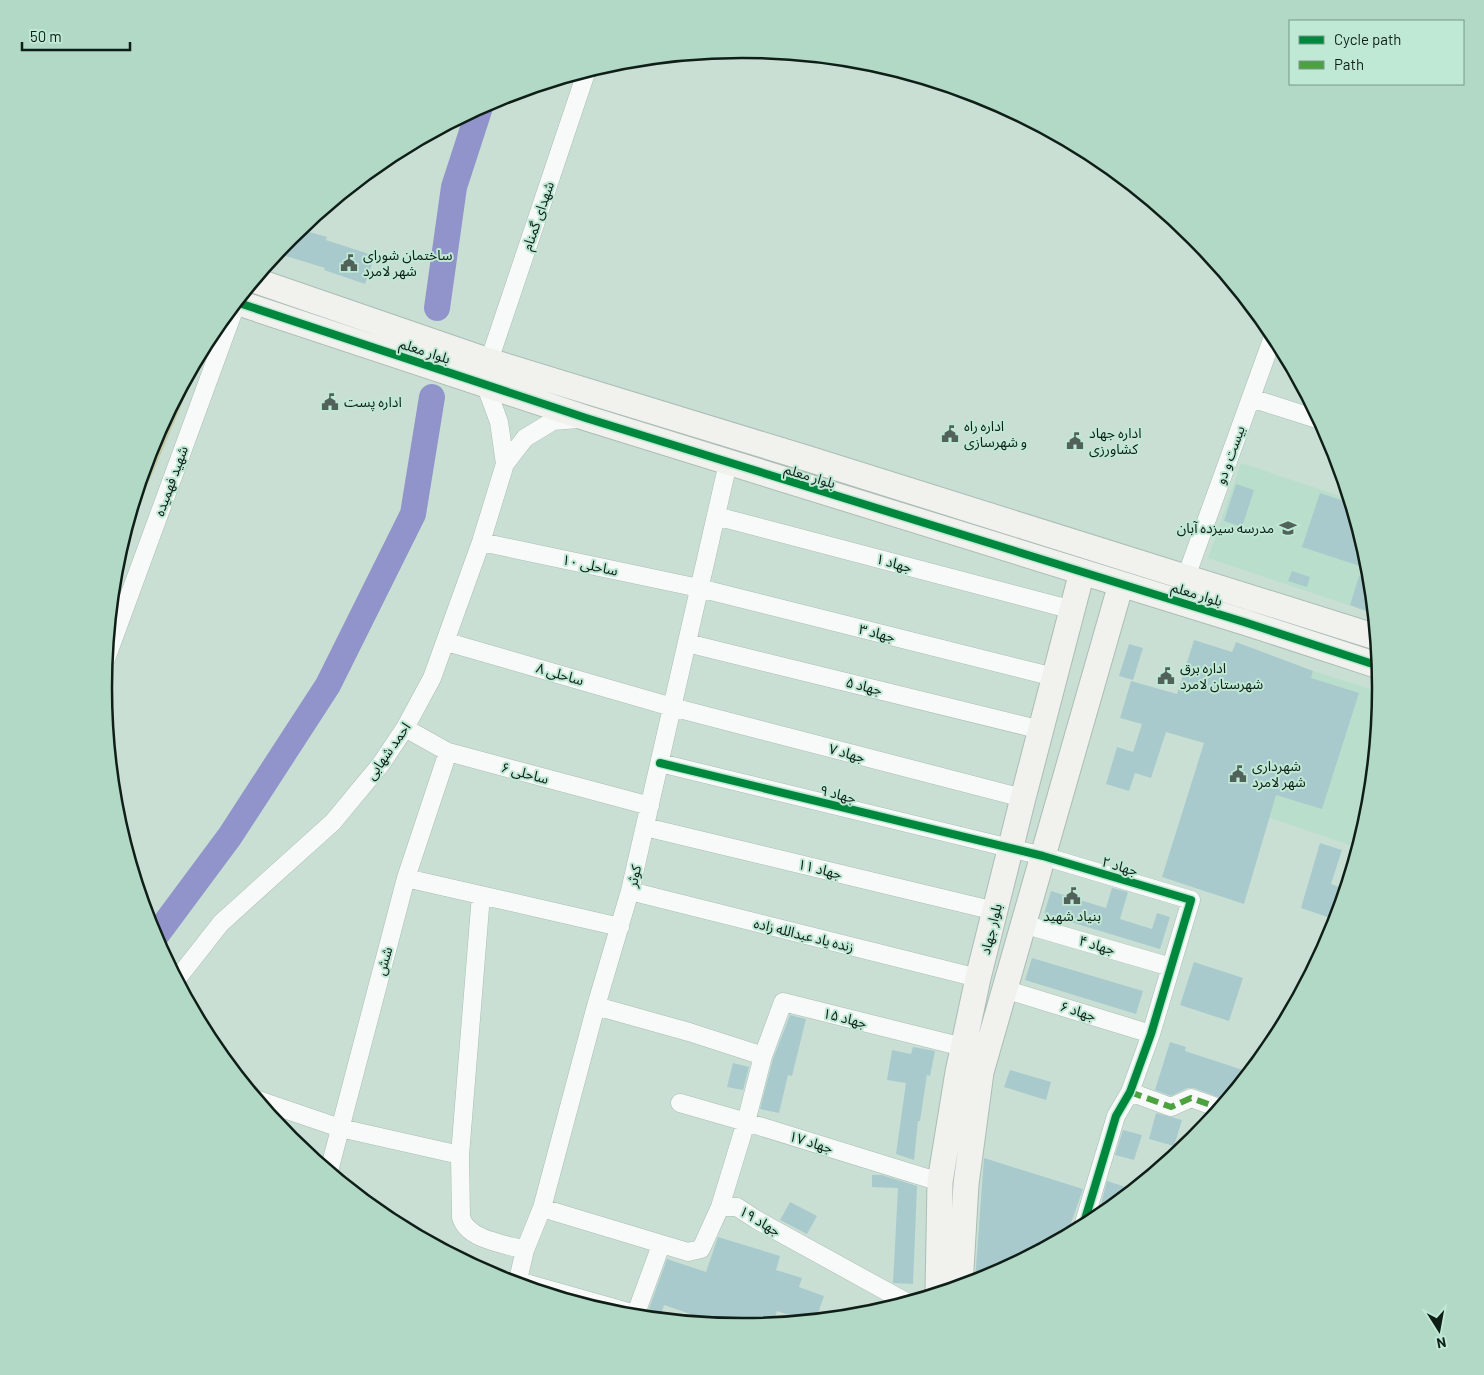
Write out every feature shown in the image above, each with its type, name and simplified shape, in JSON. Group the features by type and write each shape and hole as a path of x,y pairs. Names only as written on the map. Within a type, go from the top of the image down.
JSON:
{"street":[{"name":"شهدای گمنام","path":"487,373 584,78"},
{"name":"بلوار معلم","path":"260,282 487,373 586,418 1371,664"},
{"name":"بلوار معلم","path":"242,304 879,480 1370,636"},
{"name":"شهید فهمیده","path":"114,637 229,323"},
{"name":"بیست و دو","path":"1186,577 1270,344"},
{"name":"احمد شهابی","path":"487,373 499,422 505,464"},
{"path":"1251,398 1311,417"},
{"name":"احمد شهابی","path":"181,974 221,923 333,822 381,764 405,728 432,678 447,642 505,464 524,438 553,421 586,418"},
{"name":"کوثر","path":"518,1276 525,1250 542,1208 596,1006 630,892 728,463"},
{"path":"871,508 879,480"},
{"name":"جهاد ۱","path":"716,516 1071,617"},
{"name":"ساحلی ۱۰","path":"481,542 699,588"},
{"name":"بلوار جهاد","path":"938,1286 940,1182 963,1047 1022,798 1082,572"},
{"name":"بلوار جهاد","path":"960,1278 966,1184 980,1081 1004,989 1121,584"},
{"name":"جهاد ۳","path":"699,588 1054,677"},
{"path":"1071,617 1096,617 1103,624 1106,634"},
{"name":"ساحلی ۸","path":"447,642 672,707"},
{"name":"جهاد ۵","path":"687,643 1041,730"},
{"name":"جهاد ۷","path":"672,707 1022,798"},
{"name":"ساحلی ۶","path":"405,728 448,752 650,806"},
{"name":"شش","path":"331,1164 406,878 448,752"},
{"name":"جهاد ۹","path":"660,763 1042,856"},
{"name":"جهاد ۱۱","path":"645,827 995,911"},
{"name":"جهاد ۲","path":"1042,856 1191,900 1171,966"},
{"path":"406,878 620,927"},
{"name":"زنده یاد عبدالله زاده","path":"630,892 978,978"},
{"path":"481,895 460,1154 461,1217 463,1226 472,1233 525,1250"},
{"name":"جهاد ۴","path":"1023,924 1171,966"},
{"path":"1086,1214 1116,1116 1130,1092 1152,1034 1171,966"},
{"name":"جهاد ۶","path":"1004,989 1152,1034"},
{"name":"جهاد ۱۵","path":"763,1056 783,1002 963,1047"},
{"path":"596,1006 689,1032 763,1056 746,1122 720,1207"},
{"path":"1130,1092 1171,1106 1190,1098 1213,1106"},
{"name":"جهاد ۱۷","path":"680,1103 940,1182"},
{"path":"269,1104 340,1128 460,1154"},
{"name":"جهاد ۱۹","path":"542,1208 688,1252 701,1249 720,1207 737,1207 898,1298"},
{"path":"638,1308 662,1245"}],"shaded area":[{"path":"193,377 139,505 160,446"},
{"name":"مدرسه سیزده آبان","path":"1241,463 1343,497 1351,524 1367,608 1366,611 1208,558"},
{"path":"1313,671 1372,689 1367,770 1352,846 1268,817"}],"building":[{"path":"308,232 327,237 326,240 375,256 365,284 324,270 325,268 284,255"},
{"path":"1236,484 1254,490 1242,527 1224,521"},
{"path":"1320,493 1344,501 1360,566 1302,547"},
{"path":"1292,571 1310,577 1307,587 1288,581"},
{"path":"1359,576 1362,577 1367,605 1366,611 1350,605"},
{"path":"1194,640 1232,652 1236,642 1313,671 1311,678 1359,693 1322,809 1276,795 1244,904 1162,877 1204,743 1166,732 1151,778 1135,773 1129,791 1106,784 1117,747 1133,752 1142,724 1120,718 1131,681 1177,694"},
{"path":"1129,644 1143,648 1133,680 1119,676"},
{"path":"1320,843 1342,850 1331,884 1340,887 1328,917 1301,908"},
{"path":"1112,888 1128,892 1120,919 1152,929 1157,913 1170,917 1160,949 1044,914 1051,891 1106,908"},
{"path":"1032,958 1143,991 1136,1014 1025,980"},
{"path":"1194,962 1243,978 1229,1021 1180,1005"},
{"path":"790,1015 806,1019 792,1076 788,1075 779,1113 760,1109 773,1059"},
{"path":"1170,1042 1186,1047 1185,1051 1243,1070 1220,1098 1194,1088 1187,1088 1171,1096 1155,1090"},
{"path":"913,1047 935,1051 930,1076 927,1075 920,1121 918,1121 914,1160 896,1154 906,1083 887,1080 892,1050 911,1054"},
{"path":"733,1063 749,1067 743,1090 727,1087"},
{"path":"1010,1070 1051,1082 1046,1100 1004,1087"},
{"path":"1156,1113 1182,1120 1173,1146 1149,1139"},
{"path":"1123,1130 1142,1135 1134,1160 1115,1155"},
{"path":"984,1158 1083,1189 1071,1224 1021,1253 976,1273"},
{"path":"872,1175 882,1175 917,1186 913,1284 893,1283 898,1188 872,1187"},
{"path":"1107,1181 1126,1187 1101,1205"},
{"path":"790,1202 817,1216 807,1234 780,1220"},
{"path":"718,1237 780,1256 776,1270 802,1278 799,1287 824,1296 818,1313 790,1315 777,1311 775,1316 742,1318 701,1316 664,1305 662,1312 649,1310 667,1259 706,1272"}],"waterway":[{"path":"437,308 454,187 477,116"},
{"path":"160,930 230,836 328,685 413,514 432,397"}],"marked path":[{"path":"1130,1092 1171,1107 1191,1098 1213,1106"}],"cycle path":[{"path":"242,304 586,418 1244,622 1371,664"},
{"path":"660,763 1043,856 1191,900 1151,1034 1130,1092 1116,1116 1086,1214"}],"place":[{"name":"ساختمان شورای شهر لامرد","path":"349,263"},
{"name":"اداره پست","path":"330,402"},
{"name":"اداره راه و شهرسازی","path":"950,434"},
{"name":"اداره جهاد کشاورزی","path":"1075,441"},
{"name":"مدرسه سیزده آبان","path":"1288,528"},
{"name":"اداره برق شهرستان لامرد","path":"1166,676"},
{"name":"شهرداری شهر لامرد","path":"1238,774"},
{"name":"بنیاد شهید","path":"1072,896"}]}
